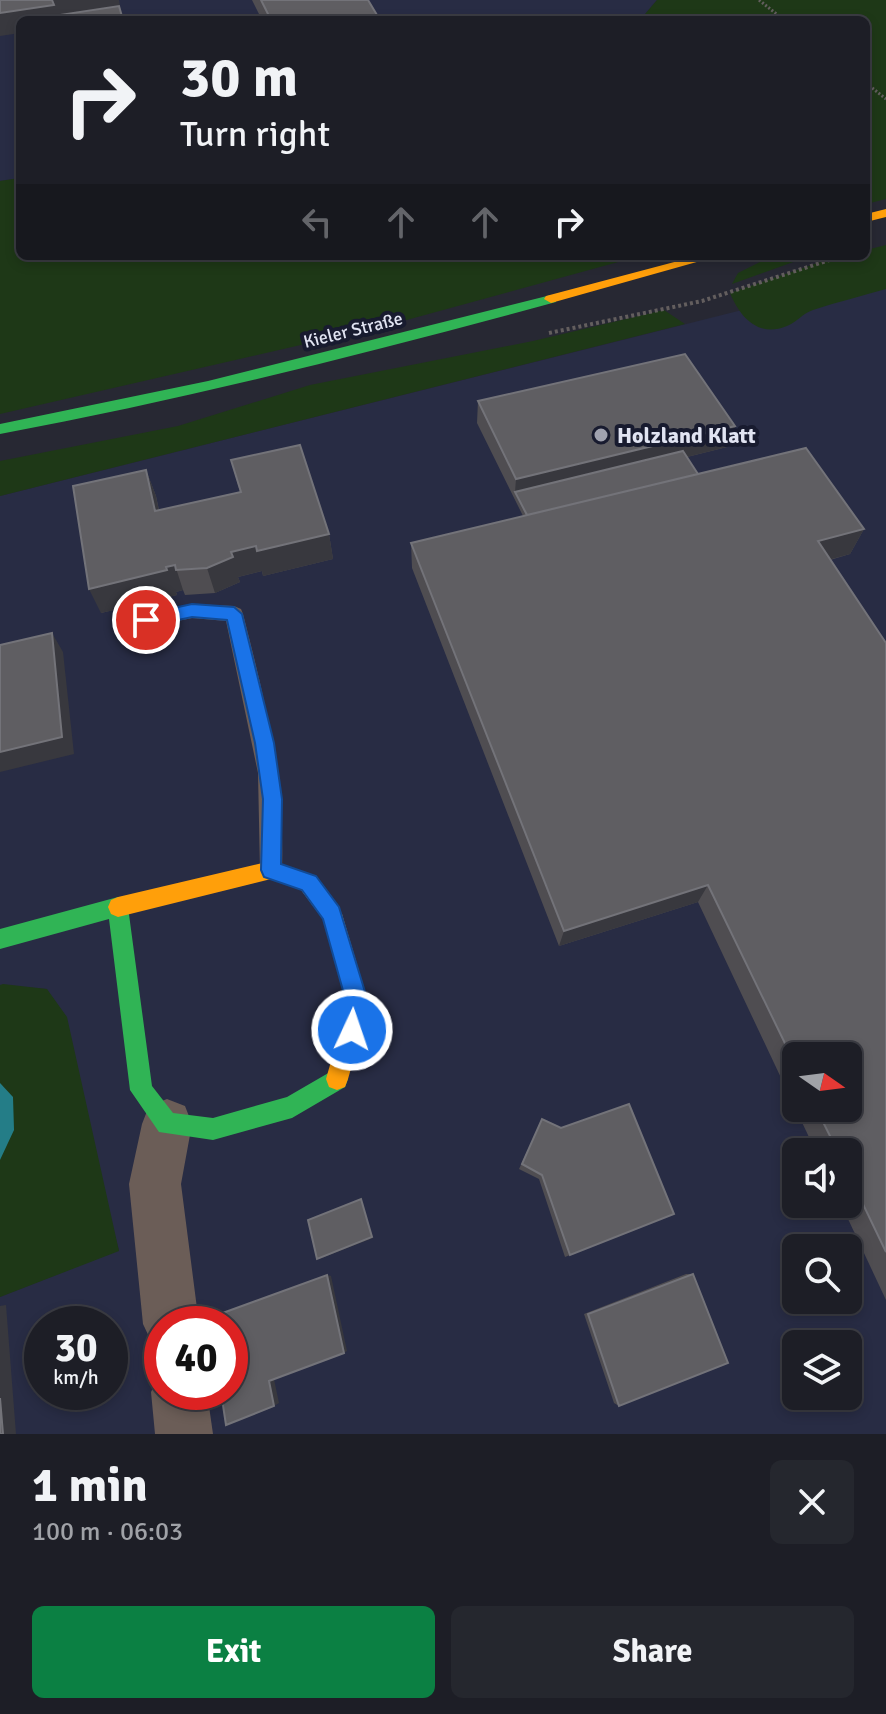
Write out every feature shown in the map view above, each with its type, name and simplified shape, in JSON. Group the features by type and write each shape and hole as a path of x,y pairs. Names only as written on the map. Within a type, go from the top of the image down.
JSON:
{"main road":[{"name":"Kieler Straße","path":"0,429 89,413 391,342 697,260"},
{"path":"0,939 118,907 271,870 308,883 332,914 358,1005 339,1078 292,1107 213,1129 167,1124 141,1090 118,907"}],"street":[{"path":"167,1124 155,1184 169,1306"},
{"path":"181,1410 184,1434"}],"lane":[{"path":"123,625 192,611 234,614 265,743 272,799 271,870"}],"path":[{"path":"759,0 779,16"},
{"path":"870,86 886,99"}],"shaded area":[{"path":"0,0 657,0 643,16 16,16 16,179 0,181"},
{"path":"886,274 886,1434 0,1434 0,1297 119,1250 47,989 0,985 0,496"},
{"path":"0,1083 13,1097 14,1130 0,1160"}],"green space":[{"path":"657,0 886,0 886,199 870,203 870,16 643,16"},
{"path":"16,179 16,260 625,260 392,324 0,414 0,181"},
{"path":"886,245 886,289 813,310 787,326 767,329 751,323 730,293 826,260 870,260 870,249"},
{"path":"764,260 799,260 732,284 738,273"},
{"path":"664,310 685,324 0,496 0,461 178,426 310,385 533,341"},
{"path":"0,985 47,989 67,1017 119,1251 0,1297"}],"building":[{"path":"0,0 52,0 54,5 0,13"},
{"path":"261,0 368,0 378,16 269,16"},
{"path":"119,6 122,16 53,16"},
{"name":"Holzland Klatt","path":"685,354 735,426 516,479 478,401"},
{"path":"300,445 329,534 257,551 256,546 231,552 233,557 207,568 176,570 175,565 166,567 167,570 89,589 73,486 146,470 155,511 241,492 231,460"},
{"path":"806,448 864,529 818,541 886,643 886,1252 862,1202 862,1138 831,1138 823,1122 862,1122 862,1042 784,1042 708,885 564,931 411,543"},
{"path":"683,451 698,474 527,515 515,492"},
{"path":"52,633 62,737 0,752 0,645"},
{"path":"629,1104 674,1214 570,1255 542,1175 522,1164 542,1119 561,1128"},
{"path":"361,1199 372,1237 317,1259 308,1220"},
{"path":"693,1274 728,1363 619,1406 588,1314"},
{"path":"327,1275 344,1353 269,1381 274,1406 226,1425 224,1410 248,1410 248,1306 242,1306"},
{"path":"0,1398 3,1434 0,1434"}],"traffic: fast":[{"path":"0,429 208,386 551,299"},
{"path":"0,939 118,907 141,1090 167,1124 213,1129 292,1107 337,1079"}],"traffic: slow":[{"path":"870,217 886,213"},
{"path":"551,299 697,260"},
{"path":"118,907 271,870 308,883 332,914 358,1005 337,1079"}],"place":[{"name":"Holzland Klatt","path":"601,435"}],"route":[{"path":"146,620 192,611 216,610 234,614 265,743 274,835 271,870 308,883 332,914 358,1005 352,1030"}]}
